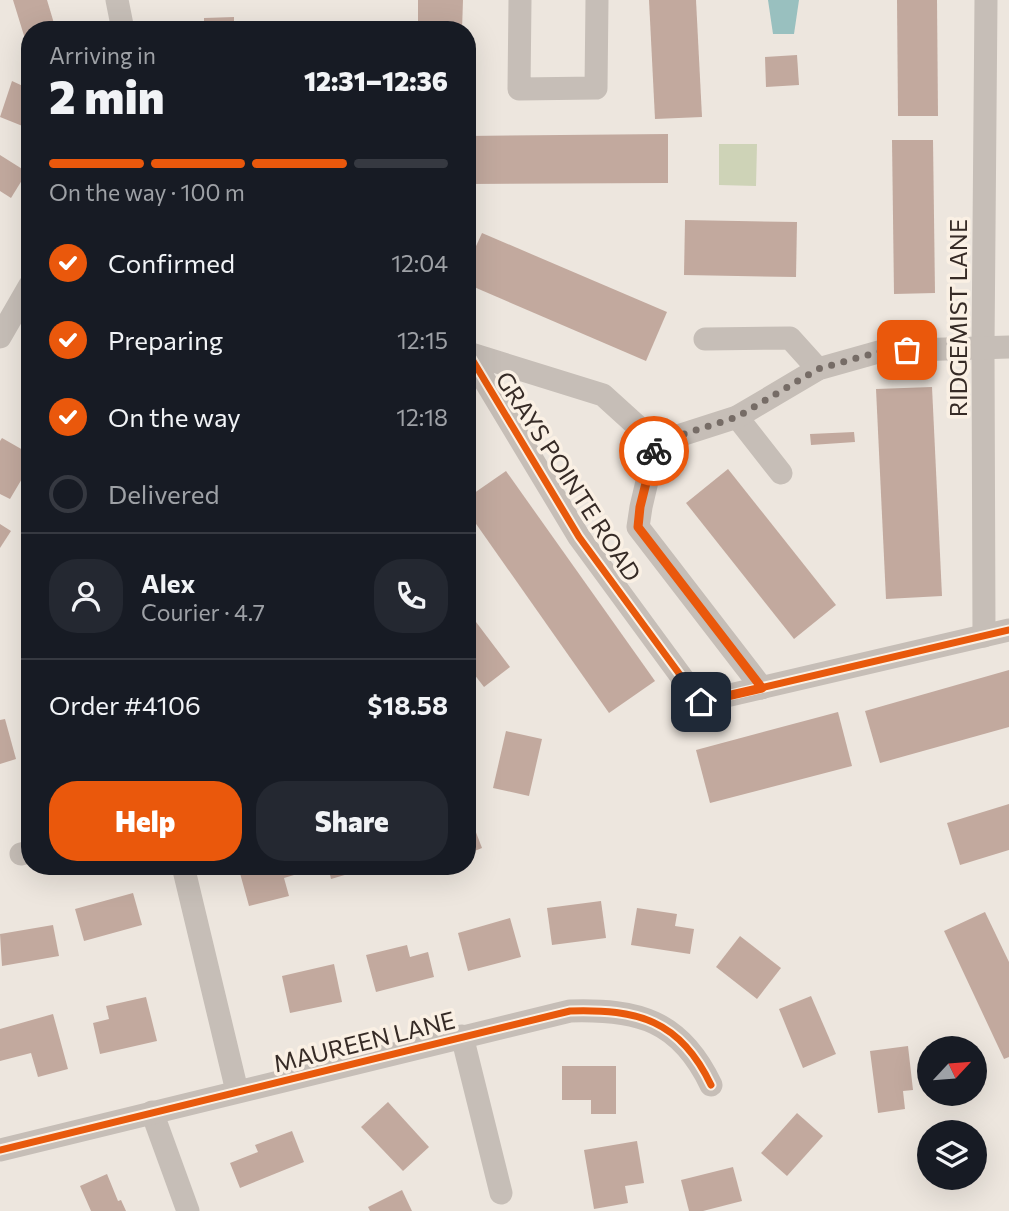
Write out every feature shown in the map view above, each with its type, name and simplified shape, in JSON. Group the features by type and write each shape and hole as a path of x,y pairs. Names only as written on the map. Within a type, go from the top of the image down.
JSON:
{"street":[{"path":"117,0 121,21"},
{"path":"520,0 519,89 596,89 597,0"},
{"name":"RIDGEMIST LANE","path":"984,636 982,347 986,0"},
{"path":"0,337 21,301"},
{"path":"705,339 790,338 818,369"},
{"path":"762,688 638,527 640,507 656,443 737,417 818,369 882,351 1009,347"},
{"name":"GRAYS POINTE ROAD","path":"476,355 603,395 656,443"},
{"name":"GRAYS POINTE ROAD","path":"476,365 579,537 701,702 1009,629"},
{"path":"737,417 781,473"},
{"path":"185,875 237,1091"},
{"name":"MAUREEN LANE","path":"0,1150 570,1011 599,1010 626,1014 644,1018 665,1028 684,1042 699,1061 711,1085"},
{"path":"462,1037 500,1193"},
{"path":"152,1112 188,1211"}],"green space":[{"path":"719,144 757,144 756,186 719,185"}],"water":[{"path":"768,0 799,0 794,34 773,34"}],"building":[{"path":"13,0 47,0 53,21 21,21 21,26"},
{"path":"418,0 463,0 462,21 418,21"},
{"path":"649,0 696,0 702,117 655,119"},
{"path":"897,0 937,0 938,116 898,116"},
{"path":"234,17 234,21 204,21 204,18"},
{"path":"797,55 799,85 766,87 765,57"},
{"path":"12,81 21,85 21,125 0,117"},
{"path":"668,134 668,183 476,184 476,136"},
{"path":"892,140 933,140 935,293 894,294"},
{"path":"0,155 21,168 21,182 11,198 0,191"},
{"path":"685,220 797,222 796,277 684,275"},
{"path":"482,233 667,312 646,361 476,288 476,246"},
{"path":"932,387 942,596 886,599 876,389"},
{"path":"854,432 855,442 811,445 810,434"},
{"path":"2,438 21,449 21,480 10,499 0,494"},
{"path":"728,469 836,605 794,639 686,503"},
{"path":"506,471 655,681 609,713 476,524 476,492"},
{"path":"0,524 11,531 0,548"},
{"path":"476,622 510,667 484,687 476,677"},
{"path":"1009,670 1009,727 880,763 865,711"},
{"path":"838,712 852,766 710,803 696,750"},
{"path":"5,719 16,759 0,764 0,720"},
{"path":"506,731 542,739 529,796 493,788"},
{"path":"1009,804 1009,850 960,865 947,823"},
{"path":"476,832 482,848 476,850"},
{"path":"240,875 294,875 284,878 289,896 249,906"},
{"path":"133,893 142,925 84,941 75,909"},
{"path":"601,901 606,938 552,945 547,908"},
{"path":"637,908 677,914 675,926 694,929 690,954 631,945"},
{"path":"985,912 1009,962 1009,1057 1004,1059 944,931"},
{"path":"510,918 521,957 468,971 458,933"},
{"path":"53,925 59,956 2,966 0,934"},
{"path":"740,936 781,968 757,999 716,967"},
{"path":"407,945 410,957 428,952 434,977 376,992 366,955"},
{"path":"334,964 342,1002 290,1013 282,976"},
{"path":"811,996 836,1054 803,1068 779,1009"},
{"path":"146,997 157,1041 100,1054 93,1023 109,1019 106,1006"},
{"path":"53,1014 68,1069 38,1077 31,1053 0,1061 0,1029"},
{"path":"908,1046 913,1090 903,1091 905,1109 878,1113 870,1051"},
{"path":"562,1066 616,1066 616,1114 591,1114 591,1100 562,1100"},
{"path":"388,1102 429,1147 403,1171 361,1127"},
{"path":"797,1113 823,1136 787,1176 761,1153"},
{"path":"292,1131 304,1162 240,1188 230,1163 258,1152 255,1145"},
{"path":"637,1141 644,1183 625,1186 628,1203 594,1209 584,1150"},
{"path":"733,1167 742,1201 703,1211 689,1211 681,1180"},
{"path":"107,1174 118,1201 121,1200 126,1211 91,1211 80,1186"},
{"path":"402,1190 412,1211 370,1211 368,1207"}],"cycle path":[{"path":"476,366 579,537 700,702 1009,630"},
{"path":"0,1150 570,1011 616,1013 636,1016 654,1023 671,1032 685,1046 699,1063 711,1085"}],"way so far":[{"path":"654,451 656,443 737,417 818,369 882,351 907,350"}],"route":[{"path":"654,451 640,507 638,527 762,688 701,702"}]}
